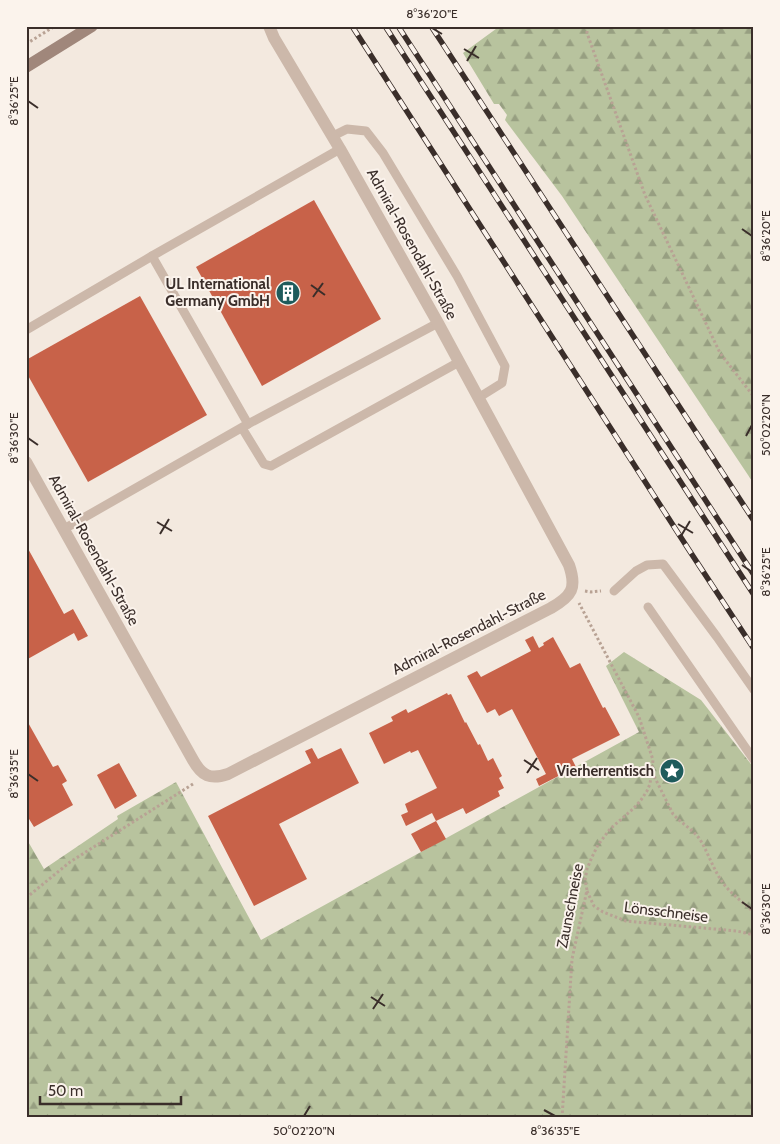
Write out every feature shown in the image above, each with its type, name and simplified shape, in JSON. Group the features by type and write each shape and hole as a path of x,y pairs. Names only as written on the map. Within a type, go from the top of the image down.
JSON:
{"street":[{"path":"26,67 92,26"},
{"name":"Admiral-Rosendahl-Straße","path":"26,462 198,769 206,776 218,778 228,774 563,602 572,589 574,584 569,565 438,323 333,136 279,47 269,26"}],"lane":[{"path":"333,136 347,129 366,131 383,152 457,276 505,366 502,383 478,398"},
{"path":"26,330 340,149"},
{"path":"152,256 264,464 271,466 459,362"},
{"path":"64,529 245,426 438,323"},
{"path":"614,591 636,571 647,566 663,564 754,690"},
{"path":"648,607 754,760"}],"path":[{"path":"26,44 55,26"},
{"path":"587,26 587,33 645,195 720,353 754,398"},
{"path":"753,26 754,33"},
{"name":"Zaunschneise","path":"562,1118 572,959 587,890 585,880 587,869 598,845 610,830 641,800 647,791 650,784 653,760 639,717 572,589"},
{"path":"652,772 673,814 698,838 721,880 729,890 754,913"},
{"path":"26,898 70,862 206,776"},
{"name":"Lönsschneise","path":"587,890 594,906 603,912 626,921 737,931 754,935"}],"green space":[{"path":"500,26 754,26 754,484 562,196 505,120 507,115 499,104 494,104 463,53"},
{"path":"624,652 701,700 754,768 754,1118 26,1118 26,838 44,869 118,819 117,816 176,782 261,940 639,732 606,666"}],"building":[{"name":"UL International Germany GmbH","path":"314,200 381,319 262,386 196,267"},
{"name":"UL International Germany GmbH","path":"140,296 207,415 88,482 26,372 26,360"},
{"path":"26,545 64,614 73,609 88,636 78,641 74,633 26,660"},
{"path":"533,636 539,648 553,637 570,668 580,663 603,708 605,707 620,735 572,759 576,767 539,786 536,779 546,774 512,709 499,716 495,709 487,713 467,676 477,671 481,677 531,651 525,640"},
{"path":"447,693 448,695 451,694 465,723 478,745 480,744 488,761 493,758 502,776 499,778 504,788 498,791 500,796 466,814 463,808 436,821 432,813 406,826 401,815 408,812 405,804 437,788 418,750 411,753 410,751 384,764 369,733 393,721 391,717 406,709 408,713"},
{"path":"26,719 53,767 58,765 67,781 62,784 73,805 34,827 26,814"},
{"path":"312,748 318,759 341,748 359,783 279,824 307,879 254,906 208,816 311,763 305,751"},
{"path":"119,763 137,796 115,809 97,775"},
{"path":"436,821 446,839 421,852 411,834"}],"railway":[{"path":"352,26 754,649"},
{"path":"385,26 754,595"},
{"path":"398,26 754,575"},
{"path":"431,26 754,521"}],"place":[{"name":"UL International Germany GmbH","path":"288,293"},
{"name":"Vierherrentisch","path":"672,771"}]}
